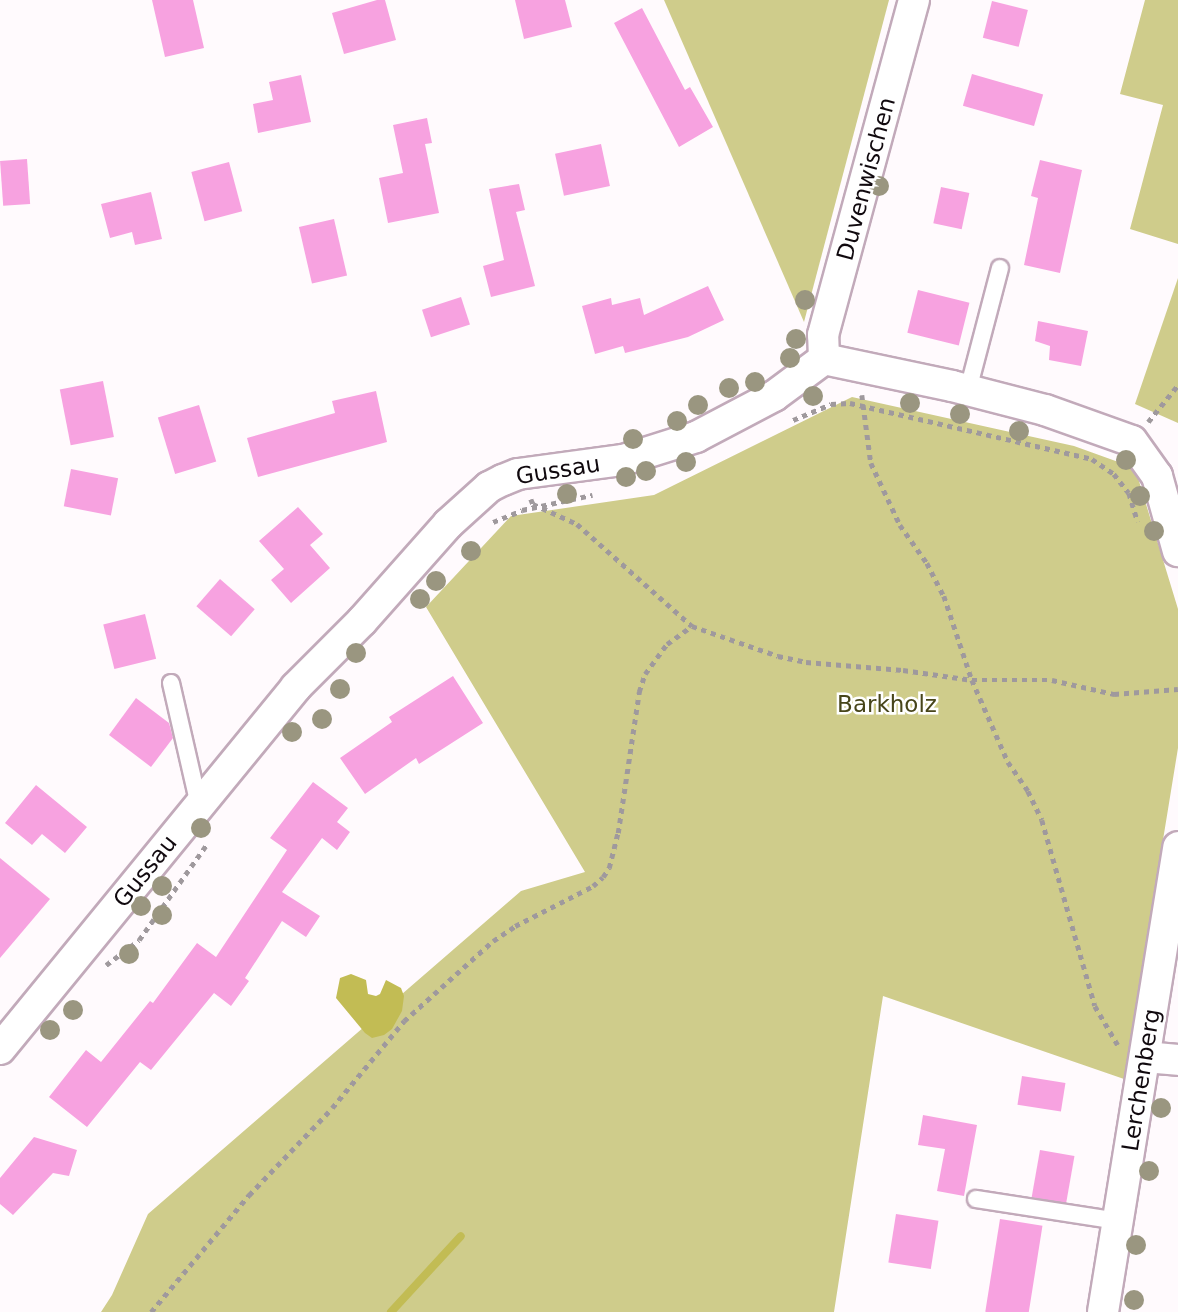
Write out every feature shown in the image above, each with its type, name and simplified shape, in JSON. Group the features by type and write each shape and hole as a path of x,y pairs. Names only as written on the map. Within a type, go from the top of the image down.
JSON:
{"street":[{"name":"Duvenwischen","path":"824,359 823,335 915,0"},
{"path":"824,359 968,390 1045,410 1132,441 1157,476 1178,551"},
{"name":"Gussau","path":"0,1049 296,687 362,621 448,524 489,487 518,474 623,460 696,437 774,396 824,359"},
{"name":"Lerchenberg","path":"1103,1312 1178,847"},
{"path":"1144,1064 1178,1060"}],"lane":[{"path":"968,390 1000,268"},
{"path":"171,683 198,805"},
{"path":"976,1199 1118,1222"}],"path":[{"path":"860,367 871,463 900,525 927,563 944,596 972,680 1008,762 1028,790 1042,820 1095,1006 1110,1037 1144,1064"},
{"path":"1132,441 1178,385"},
{"path":"790,421 831,404 863,405 1093,459 1114,474 1129,493 1145,533"},
{"path":"518,474 533,504 577,524 692,626 807,662 878,667 972,680 1052,680 1114,694 1178,689"},
{"path":"486,525 539,506 602,493"},
{"path":"151,1312 192,1261 332,1108 404,1021 493,941 525,920 593,886 603,877 609,868 618,834 639,692 645,674 667,643 692,626"},
{"path":"100,968 139,940 209,841"}],"green space":[{"path":"664,0 889,0 804,322"},
{"path":"1145,0 1178,0 1178,244 1130,229 1163,105 1120,94"},
{"path":"1178,278 1178,423 1135,404"},
{"name":"Barkholz","path":"852,397 1074,446 1135,468 1178,609 1178,748 1124,1079 883,996 834,1312 101,1312 112,1295 148,1214 521,891 585,872 426,607 511,516 654,495"}],"shaded area":[{"path":"351,974 366,980 368,994 380,994 386,980 401,988 404,996 402,1011 392,1029 384,1035 372,1038 365,1033 336,998 340,978"}],"building":[{"path":"152,0 193,0 204,48 165,57"},
{"path":"385,0 396,40 344,54 332,13"},
{"path":"515,0 565,0 572,27 524,39"},
{"path":"992,1 1028,10 1019,47 983,38"},
{"path":"642,8 685,90 690,87 713,127 679,147 614,23"},
{"path":"972,74 1043,94 1034,126 963,106"},
{"path":"301,75 311,122 258,133 253,104 273,100 269,82"},
{"path":"427,118 432,143 425,144 439,213 388,223 379,178 403,173 393,125"},
{"path":"601,144 610,186 564,196 555,154"},
{"path":"27,159 30,204 3,206 0,161"},
{"path":"1040,160 1082,170 1060,273 1024,265 1038,198 1031,196"},
{"path":"229,162 242,211 205,221 191,172"},
{"path":"519,184 525,210 516,212 535,286 491,297 483,266 504,260 489,189"},
{"path":"941,187 969,193 962,229 933,223"},
{"path":"151,192 162,239 135,245 132,232 110,238 101,204"},
{"path":"334,219 347,276 312,284 299,227"},
{"path":"708,286 724,320 688,337 625,353 623,346 595,354 582,306 611,298 612,305 640,298 644,315"},
{"path":"918,290 969,303 959,346 907,333"},
{"path":"461,297 470,325 431,337 422,310"},
{"path":"1038,321 1088,331 1081,366 1049,360 1050,346 1035,341"},
{"path":"103,381 114,437 71,445 60,389"},
{"path":"376,391 387,442 258,477 247,438 335,413 332,401"},
{"path":"199,405 216,461 175,474 158,418"},
{"path":"71,469 118,478 111,515 64,506"},
{"path":"298,507 323,534 310,545 330,568 291,603 271,580 284,569 259,541"},
{"path":"220,579 255,609 231,636 196,606"},
{"path":"145,614 156,659 114,669 103,624"},
{"path":"453,676 483,723 419,764 416,758 365,794 340,758 392,722 389,717"},
{"path":"136,698 169,723 173,738 151,767 109,735"},
{"path":"313,782 348,808 337,822 350,832 337,850 322,838 282,892 320,916 306,937 282,921 245,978 249,981 231,1006 214,993 151,1070 140,1062 87,1127 49,1097 86,1050 101,1062 150,1001 153,1003 197,943 216,957 287,850 270,838"},
{"path":"36,785 87,827 65,853 42,834 32,845 5,823"},
{"path":"0,858 50,899 0,958"},
{"path":"1022,1076 1065,1083 1061,1112 1017,1105"},
{"path":"923,1115 977,1125 964,1196 937,1191 945,1149 918,1145"},
{"path":"34,1137 77,1150 69,1176 53,1173 13,1215 0,1204 0,1178"},
{"path":"1040,1150 1074,1156 1066,1203 1032,1197"},
{"path":"896,1214 938,1221 931,1269 888,1262"},
{"path":"1000,1219 1042,1226 1029,1312 985,1312"}],"waterway":[{"name":"Gussau","path":"391,1312 461,1236"}]}
